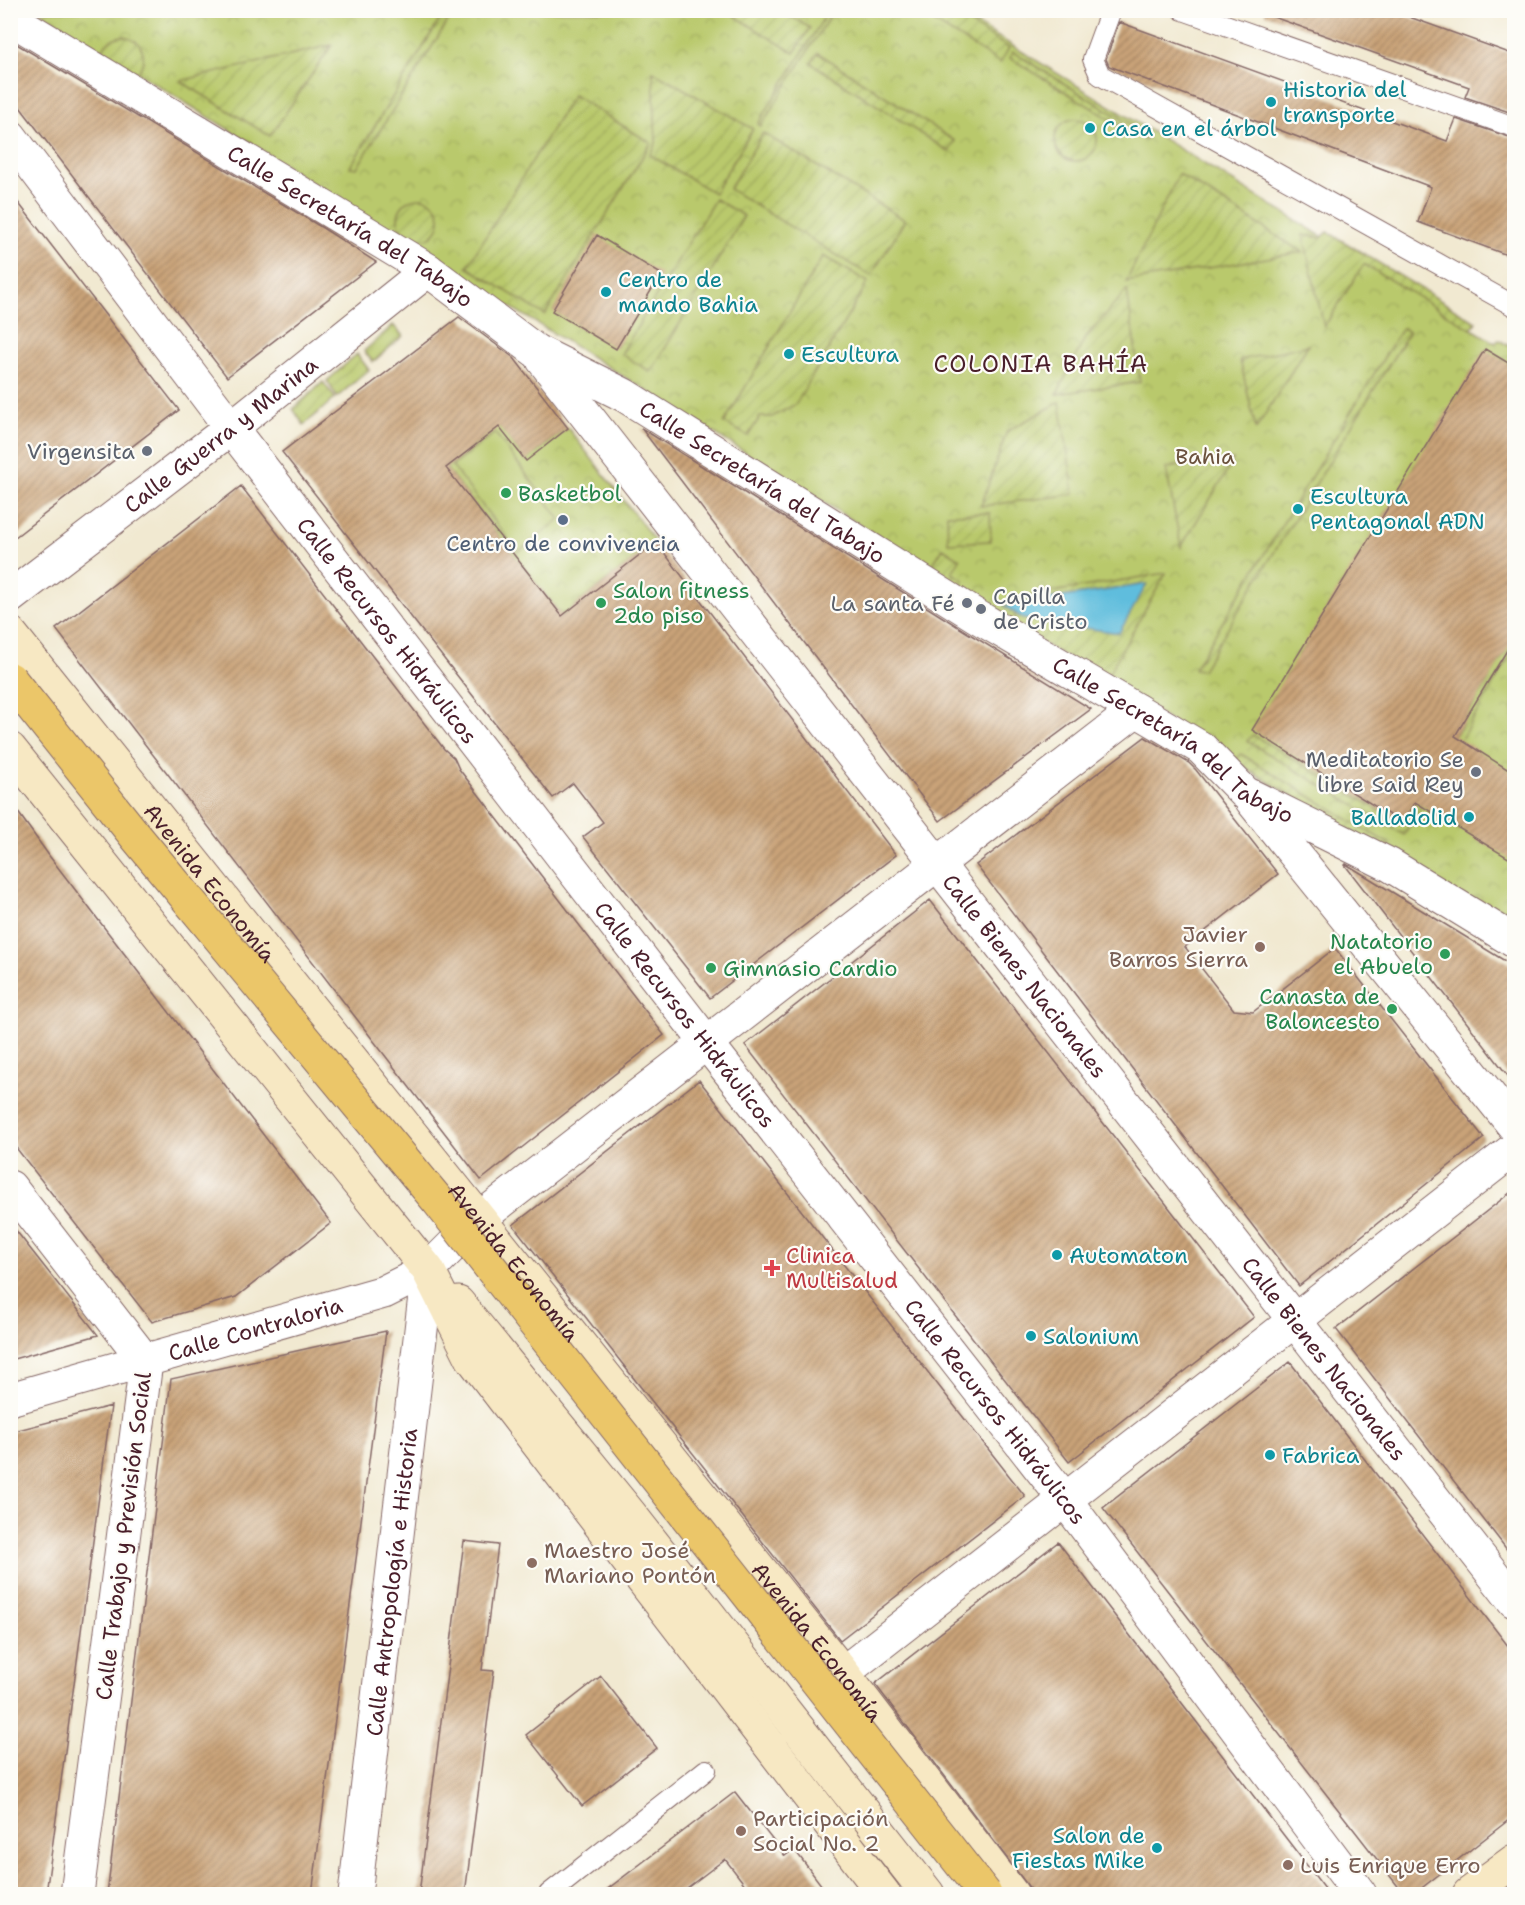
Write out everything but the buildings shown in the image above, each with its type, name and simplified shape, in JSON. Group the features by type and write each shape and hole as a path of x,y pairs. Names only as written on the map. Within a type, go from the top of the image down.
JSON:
{"main road":[{"name":"Avenida Economía","path":"10,633 843,1673 1012,1894"},
{"path":"10,679 144,847 438,1201 985,1894"},
{"path":"10,749 428,1270 482,1329 928,1894"},
{"path":"428,1270 472,1358 884,1894"},
{"path":"1469,1894 1515,1861"}],"street":[{"name":"Calle Secretaría del Tabajo","path":"10,18 428,270 536,351 624,395 978,617 1201,748 1245,793 1390,865 1515,941"},
{"name":"Calle Recursos Hidráulicos","path":"10,136 231,428 706,1042 1066,1501 1360,1894"},
{"name":"Calle Guerra y Marina","path":"10,597 231,428 428,270"},
{"name":"Calle Bienes Nacionales","path":"536,351 1293,1321 1515,1601"},
{"name":"Calle Contraloria","path":"10,1398 146,1362 384,1292 428,1270 478,1219 1136,710"},
{"path":"1245,793 1515,1126"},
{"path":"843,1673 1515,1149"},
{"name":"Calle Trabajo y Previsión Social","path":"10,1187 146,1362 77,1894"},
{"name":"Calle Antropología e Historia","path":"355,1894 428,1270"}],"lane":[{"path":"1110,10 1093,59 1100,75 1515,306"},
{"path":"1183,10 1515,127"},
{"path":"549,1894 706,1770"}],"green space":[{"name":"Bahia","path":"38,11 956,11 1495,343 1499,340 1514,349 1514,932 1295,800 662,400 378,226 252,144"},
{"path":"445,11 454,11 357,168 350,167"},
{"path":"727,11 782,11 810,28 794,53"},
{"path":"828,11 833,11 761,126 758,124"},
{"path":"916,11 949,11 1009,48 1000,63"},
{"path":"123,36 136,42 143,52 142,64 134,76 101,60 107,43"},
{"path":"332,45 270,136 180,81"},
{"path":"1013,52 1148,135 1144,140 1010,58"},
{"path":"818,53 955,141 949,152 811,63"},
{"path":"653,71 753,129 714,193 650,155 656,143"},
{"path":"573,95 651,143 545,315 467,267"},
{"path":"1076,119 1084,120 1091,125 1096,132 1096,148 1091,155 1084,160 1076,161 1068,160 1061,155 1056,148 1055,140 1056,132 1061,125 1068,120"},
{"path":"763,133 905,220 871,276 729,189"},
{"path":"1179,174 1302,252 1126,282"},
{"path":"419,198 427,199 434,204 439,211 439,227 434,234 427,239 419,240 411,239 404,234 399,227 398,219 399,211 404,204 411,199"},
{"path":"715,199 744,216 651,372 621,354"},
{"path":"1328,232 1476,322 1471,329 1364,264 1324,327 1303,235 1321,238"},
{"path":"823,256 868,282 796,404 772,417 760,417 748,436 724,423"},
{"path":"1127,290 1140,382 1057,394 1085,338"},
{"path":"393,325 403,336 373,362 364,351"},
{"path":"1402,328 1409,332 1202,670 1194,669"},
{"path":"1308,345 1256,429 1240,360"},
{"path":"357,354 369,370 337,397 327,381"},
{"path":"323,382 335,398 304,425 293,409"},
{"path":"1060,402 1074,494 981,506 1007,431"},
{"name":"Centro de convivencia","path":"499,426 526,461 568,428 656,542 562,616 446,468"},
{"name":"Basketbol","path":"495,433 560,519 518,552 452,466"},
{"path":"1233,460 1228,470 1181,547 1166,468"},
{"path":"990,513 991,541 948,543 947,514"},
{"path":"943,548 960,559 952,573 964,580 954,596 924,578"},
{"path":"1166,573 1105,680 1013,626 1017,598"},
{"path":"1514,629 1514,650 1404,835 1247,741 1253,735 1402,824 1513,639"},
{"path":"1241,754 1389,844 1385,852 1235,761"}],"water":[{"path":"1147,584 1119,633 1024,619 1004,606"}],"place":[{"name":"Historia del transporte","path":"1271,102"},
{"name":"Casa en el árbol","path":"1090,128"},
{"name":"Centro de mando Bahia","path":"606,292"},
{"name":"Escultura","path":"789,354"},
{"name":"Virgensita","path":"147,451"},
{"name":"Basketbol","path":"506,493"},
{"name":"Escultura Pentagonal ADN","path":"1298,509"},
{"name":"Centro de convivencia","path":"563,520"},
{"name":"Salon fitness 2do piso","path":"601,603"},
{"name":"La santa Fé","path":"967,603"},
{"name":"Capilla de Cristo","path":"981,609"},
{"name":"Meditatorio Se libre Said Rey","path":"1476,772"},
{"name":"Balladolid","path":"1469,817"},
{"name":"Javier Barros Sierra","path":"1260,947"},
{"name":"Natatorio el Abuelo","path":"1445,954"},
{"name":"Gimnasio Cardio","path":"711,968"},
{"name":"Canasta de Baloncesto","path":"1392,1009"},
{"name":"Automaton","path":"1057,1255"},
{"name":"Clinica Multisalud","path":"772,1268"},
{"name":"Salonium","path":"1031,1336"},
{"name":"Fabrica","path":"1270,1455"},
{"name":"Maestro José Mariano Pontón","path":"532,1563"},
{"name":"Participación Social No. 2","path":"741,1831"},
{"name":"Salon de Fiestas Mike","path":"1157,1848"},
{"name":"Luis Enrique Erro","path":"1288,1865"}],"district":[{"name":"COLONIA BAHÍA","path":"1041,364"}]}
